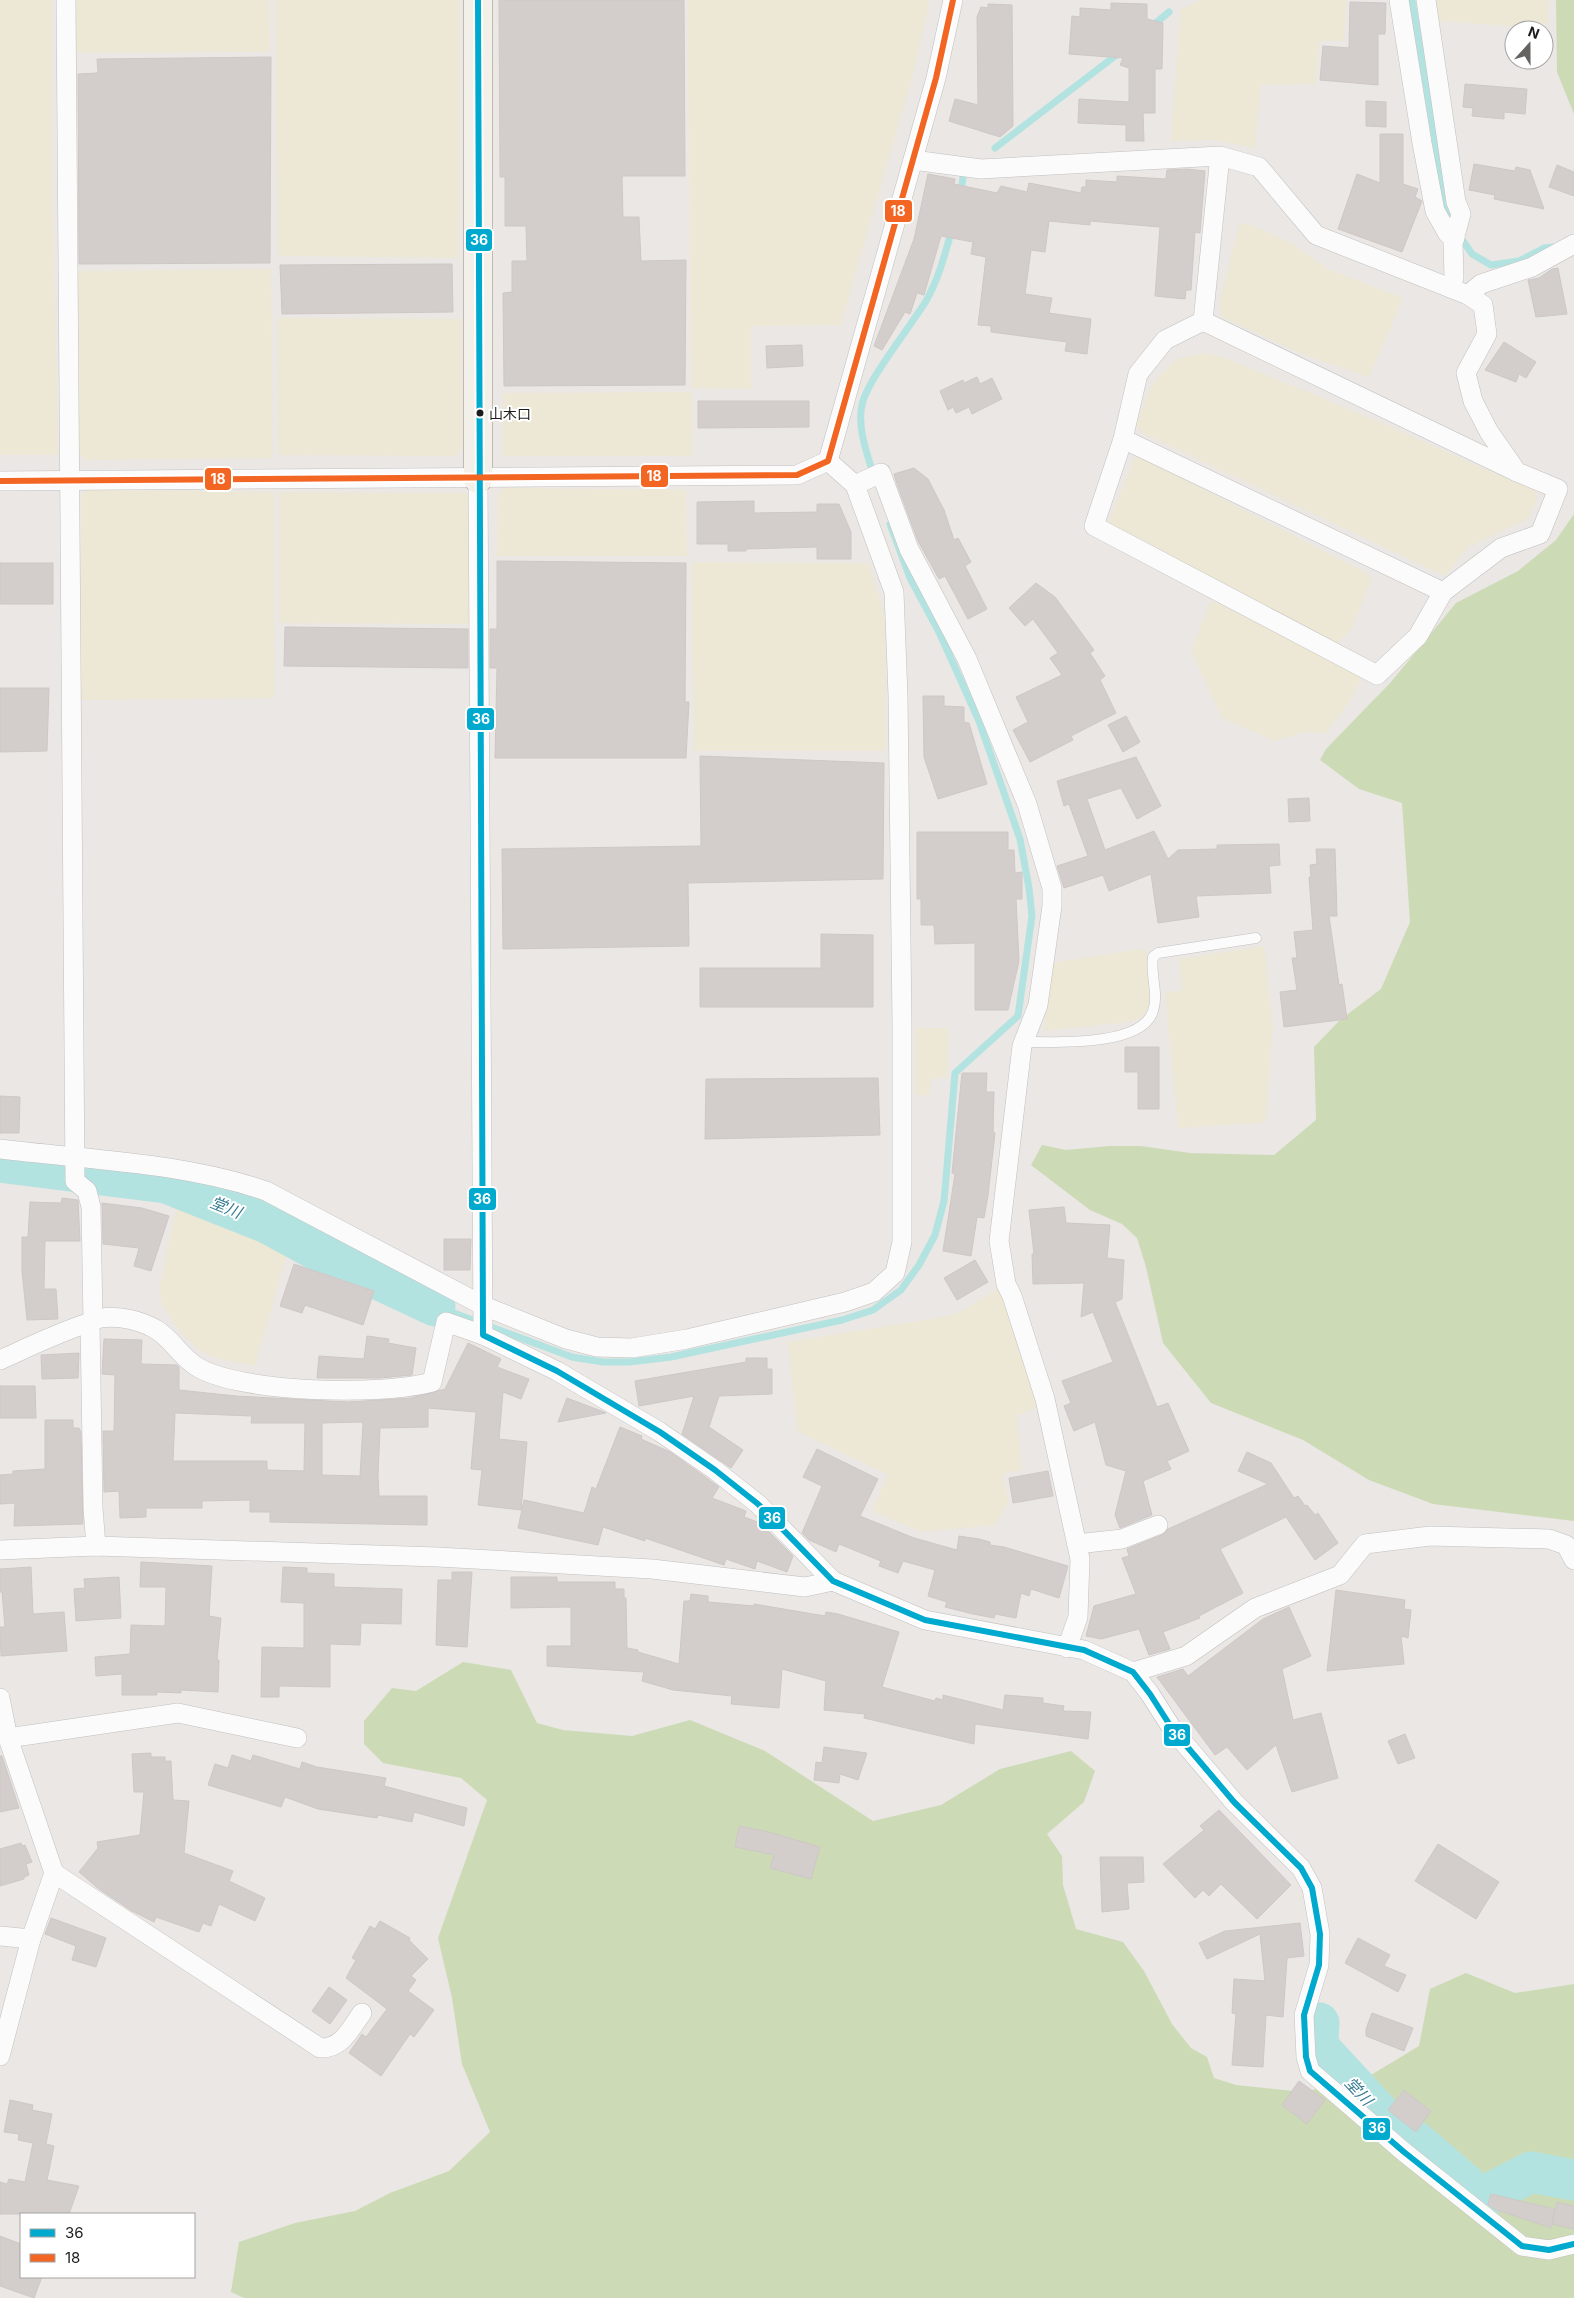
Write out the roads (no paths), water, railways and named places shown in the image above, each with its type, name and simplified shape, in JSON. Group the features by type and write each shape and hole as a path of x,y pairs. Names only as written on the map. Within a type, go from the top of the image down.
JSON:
{"street":[{"path":"66,0 68,481 75,1181 87,1191 91,1207 93,1508 96,1546"},
{"path":"478,0 478,479 483,1333"},
{"path":"0,481 797,476 828,461 936,78 953,0"},
{"path":"1399,0 1435,211 1448,234 1455,238"},
{"path":"1426,0 1456,202 1461,214 1455,238 1454,277 1459,292"},
{"path":"913,160 981,169 1220,156 1259,167 1316,235 1459,292 1484,305 1487,334 1466,373 1473,401 1489,432 1509,457 1517,472"},
{"path":"1203,321 1220,156"},
{"path":"1459,292 1525,270 1568,247"},
{"path":"1203,321 1517,472 1558,489 1540,534 1501,548 1443,592 1418,636 1377,675 1094,526 1123,439 1138,374 1165,340 1203,321"},
{"path":"1123,439 1443,592"},
{"path":"0,1150 76,1167 176,1169 233,1180 266,1191 484,1308 566,1339 598,1346 632,1348 687,1339 845,1302 874,1292 895,1273 902,1242 902,1024 898,696 894,592 855,485 828,461"},
{"path":"855,485 881,473 909,549 967,658 1026,804 1049,878 1052,906 1038,1005 1023,1042 999,1241 1006,1284 1012,1296 1045,1399 1080,1558 1078,1618 1067,1648"},
{"path":"0,1360 70,1328 102,1318 128,1319 157,1330 198,1368 217,1375 261,1386 374,1390 417,1386 432,1382 446,1322 483,1333 558,1371 660,1432 715,1470 758,1504 833,1581 925,1620 1084,1650 1133,1672 1150,1694 1173,1730 1234,1802 1301,1868 1312,1888 1320,1934 1319,1965 1304,2015 1306,2057 1310,2070 1404,2152 1522,2246 1549,2250 1574,2244"},
{"path":"1077,1544 1122,1540 1158,1525"},
{"path":"1133,1672 1186,1656 1255,1608 1340,1575 1365,1544 1430,1536 1549,1539 1566,1546 1574,1560"},
{"path":"0,1550 96,1546 438,1557 652,1569 805,1587 833,1581"},
{"path":"0,1698 8,1738 54,1874 320,2048 330,2048 340,2044 362,2012"},
{"path":"8,1738 178,1713 297,1738"},
{"path":"0,2056 31,1939 54,1874"},
{"path":"0,1936 31,1939"}],"lane":[{"path":"1023,1042 1101,1039 1132,1032 1145,1024 1153,1012 1155,997 1152,965 1153,957 1158,953 1256,938"}],"waterway":[{"path":"1412,0 1449,223"},
{"path":"1151,27 1169,12"},
{"path":"995,148 1119,53"},
{"path":"961,194 963,177"},
{"path":"874,476 862,431 862,405 880,368 931,292 952,229"},
{"path":"1459,235 1472,254 1491,265 1519,261 1544,248 1554,247"},
{"path":"435,1306 572,1357 603,1362 629,1362 671,1357 842,1320 873,1310 901,1290 919,1265 935,1235 944,1201 955,1073 1018,1016 1032,916 1020,839 979,721 939,632 910,578 890,524"},
{"name":"堂川","path":"0,1162 166,1183 267,1223 324,1254 435,1306"},
{"name":"堂川","path":"1319,2023 1318,2041 1322,2051 1382,2116 1421,2146 1481,2198 1531,2172 1574,2180"}],"place":[{"name":"山木口","path":"480,413"}]}
